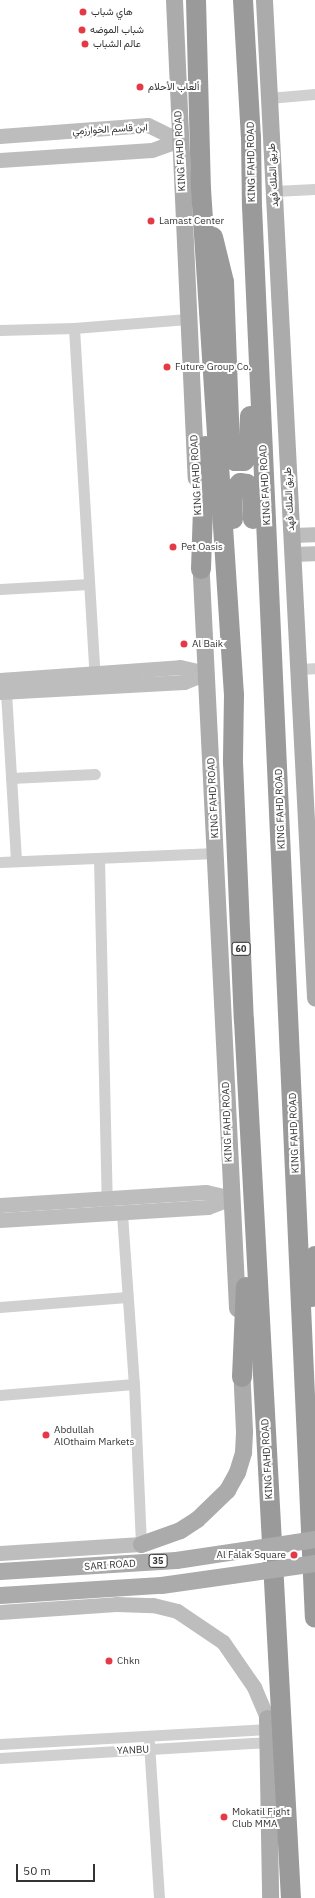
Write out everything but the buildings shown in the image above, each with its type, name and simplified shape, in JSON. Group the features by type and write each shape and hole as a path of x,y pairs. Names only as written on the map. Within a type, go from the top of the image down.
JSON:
{"highway":[{"name":"KING FAHD ROAD","path":"196,0 201,189 234,695 233,762 251,1177 291,1898"},
{"name":"KING FAHD ROAD","path":"243,0 251,138 252,206 315,1618"},
{"path":"201,189 224,282 230,448 236,461 244,461 248,456 250,432 248,321 252,206"},
{"path":"201,569 210,330"},
{"path":"234,695 238,650 232,499 234,490 240,483 247,484 252,494 268,712 278,770"},
{"path":"242,1377 251,1177"},
{"path":"305,1391 315,1256"}],"main road":[{"name":"KING FAHD ROAD","path":"141,1544 186,1526 211,1506 227,1490 237,1472 242,1452 242,1377 231,1198 216,853 179,140 174,0"},
{"name":"طريق الملك فهد","path":"264,0 315,998"},
{"name":"KING FAHD ROAD","path":"211,766 244,1020"},
{"name":"SARI ROAD","path":"0,1571 176,1560 315,1539"},
{"path":"0,1595 161,1585 315,1563"},
{"path":"266,1730 270,1898"}],"street":[{"path":"269,98 315,94"},
{"name":"ابن قاسم الخوارزمي","path":"0,136 148,125 179,140"},
{"path":"0,160 152,150 179,140"},
{"path":"274,191 315,189"},
{"path":"0,330 74,328 188,319"},
{"path":"74,328 96,680"},
{"path":"291,535 315,534"},
{"path":"292,554 315,553"},
{"path":"0,589 89,584"},
{"path":"298,669 315,668"},
{"path":"16,861 11,778 2,688 96,680 184,682 206,673"},
{"path":"11,778 95,774"},
{"path":"0,862 216,853"},
{"path":"99,858 108,1198 106,1215"},
{"path":"0,1205 206,1192 231,1198"},
{"path":"0,1220 122,1214 208,1207 231,1198"},
{"path":"0,1553 141,1544 134,1384 122,1214"},
{"path":"0,1307 127,1297"},
{"path":"0,1394 134,1384"},
{"path":"0,1612 116,1604 153,1605 177,1612 223,1642 254,1687 266,1730"},
{"name":"YANBU","path":"0,1744 266,1730"},
{"name":"YANBU","path":"0,1758 150,1749 266,1730"},
{"path":"149,1736 159,1898"}],"place":[{"name":"هاي شباب","path":"83,12"},
{"name":"شباب الموضه","path":"82,30"},
{"name":"عالم الشباب","path":"85,44"},
{"name":"ألعاب الأحلام","path":"140,87"},
{"name":"Lamast Center","path":"151,221"},
{"name":"Future Group Co.","path":"167,367"},
{"name":"Pet Oasis","path":"173,547"},
{"name":"Al Baik","path":"184,644"},
{"name":"Abdullah AlOthaim Markets","path":"46,1435"},
{"name":"Al Falak Square","path":"294,1555"},
{"name":"Chkn","path":"109,1661"},
{"name":"Mokatil Fight Club MMA","path":"224,1817"}]}
